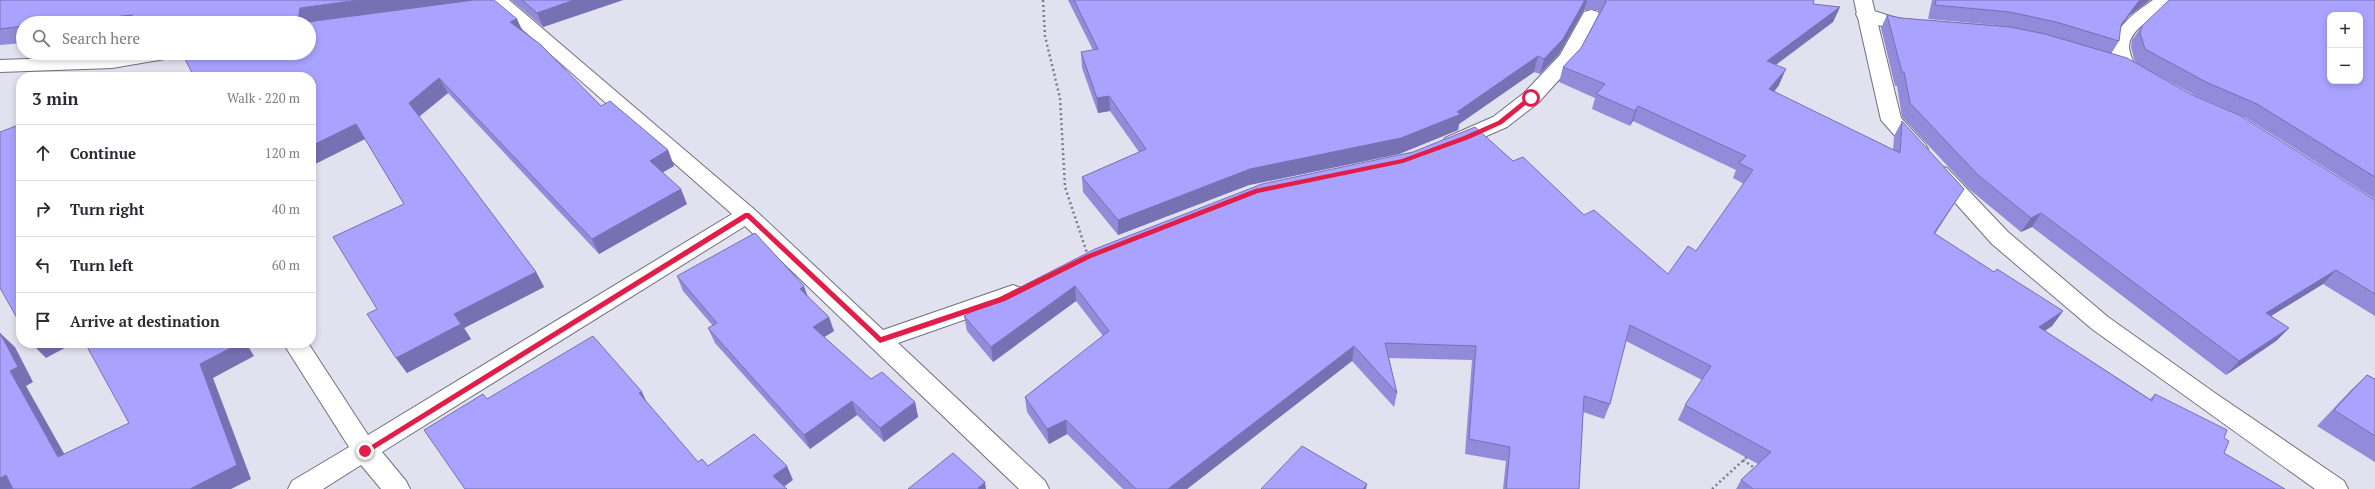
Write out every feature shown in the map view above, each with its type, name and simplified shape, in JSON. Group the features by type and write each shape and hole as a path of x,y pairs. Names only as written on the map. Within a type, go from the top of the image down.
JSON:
{"street":[{"path":"2102,60 2132,71 2120,45 2128,29 2147,15 2155,5 2166,0"},
{"path":"495,4 747,215 1036,489"},
{"path":"1864,7 1894,24 1933,27"},
{"path":"1864,7 1891,120 2000,238 2100,323 2206,400 2335,489"},
{"path":"1431,150 1500,122 1531,98 1568,58 1591,16"},
{"path":"0,66 117,69 144,60"},
{"path":"301,489 747,215"},
{"path":"880,340 1002,299 1029,286"},
{"path":"298,348 365,451 397,489"}],"path":[{"path":"1043,0 1045,36 1060,98 1065,187 1088,257"},
{"path":"1712,489 1754,451"},
{"path":"1743,460 1762,474"}],"building":[{"path":"0,0 358,0 300,8 299,16 16,16 16,27 0,29"},
{"path":"474,0 494,0 517,19 510,22 540,44 601,106 610,101 668,150 650,161 681,189 592,239 439,78 409,103 536,272 454,314 461,324 396,358 367,314 377,309 333,237 404,204 356,124 316,144 316,72 192,72 186,60 316,60 316,21"},
{"path":"522,0 574,0 537,13"},
{"path":"1074,0 1585,0 1563,39 1544,59 1538,56 1457,112 1461,114 1401,138 1250,169 1118,220 1082,177 1146,149 1109,96 1097,98 1081,52 1098,49"},
{"path":"1605,0 1814,0 1813,4 1840,7 1767,61 1786,69 1769,89 1900,153 1902,121 1964,189 1934,233 1994,272 1997,269 2063,311 2039,327 2152,401 2155,394 2227,430 2224,438 2229,441 2224,453 2285,489 1753,489 1741,480 1771,452 1685,405 1711,366 1630,325 1610,404 1584,396 1579,489 1506,489 1510,447 1469,439 1476,346 1385,343 1397,393 1354,346 1168,489 1136,489 1066,420 1047,429 1025,397 1109,331 1075,286 991,347 964,316 1095,249 1262,184 1413,152 1475,127 1513,161 1523,157 1584,215 1594,210 1668,274 1688,246 1696,251 1753,170 1739,163 1746,156 1638,106 1635,111 1596,94 1605,84 1563,67 1581,48 1606,2"},
{"path":"1936,0 2141,0 2121,25 2119,41 2056,22 2010,12 1935,5"},
{"path":"2169,0 2375,0 2375,177 2257,104 2206,82 2145,49 2140,33 2142,26"},
{"path":"1887,15 1901,18 2010,27 2045,34 2127,58 2190,94 2241,116 2375,200 2375,294 2336,270 2266,313 2289,328 2239,361 2041,213 2031,218 1978,175 1910,103 1904,72 1902,72"},
{"path":"16,126 16,316 0,288 0,132"},
{"path":"755,233 804,286 800,289 829,317 813,327 871,379 882,372 915,402 880,428 852,401 804,435 708,328 717,323 677,276"},
{"path":"0,333 18,367 10,371 58,457 129,423 88,348 230,348 200,364 237,465 190,489 13,489 6,475 0,478"},
{"path":"593,336 642,392 639,393 698,462 702,459 708,466 754,434 787,466 773,476 787,489 465,489 424,430 483,394 487,399"},
{"path":"2367,375 2375,379 2375,436 2334,410"},
{"path":"1302,446 1367,484 1363,489 1261,489"},
{"path":"953,453 985,482 978,488 979,489 908,489"}],"route":[{"path":"365,451 747,215 880,340 1002,299 1088,257 1257,191 1403,161 1466,137 1500,122 1531,98"}]}
